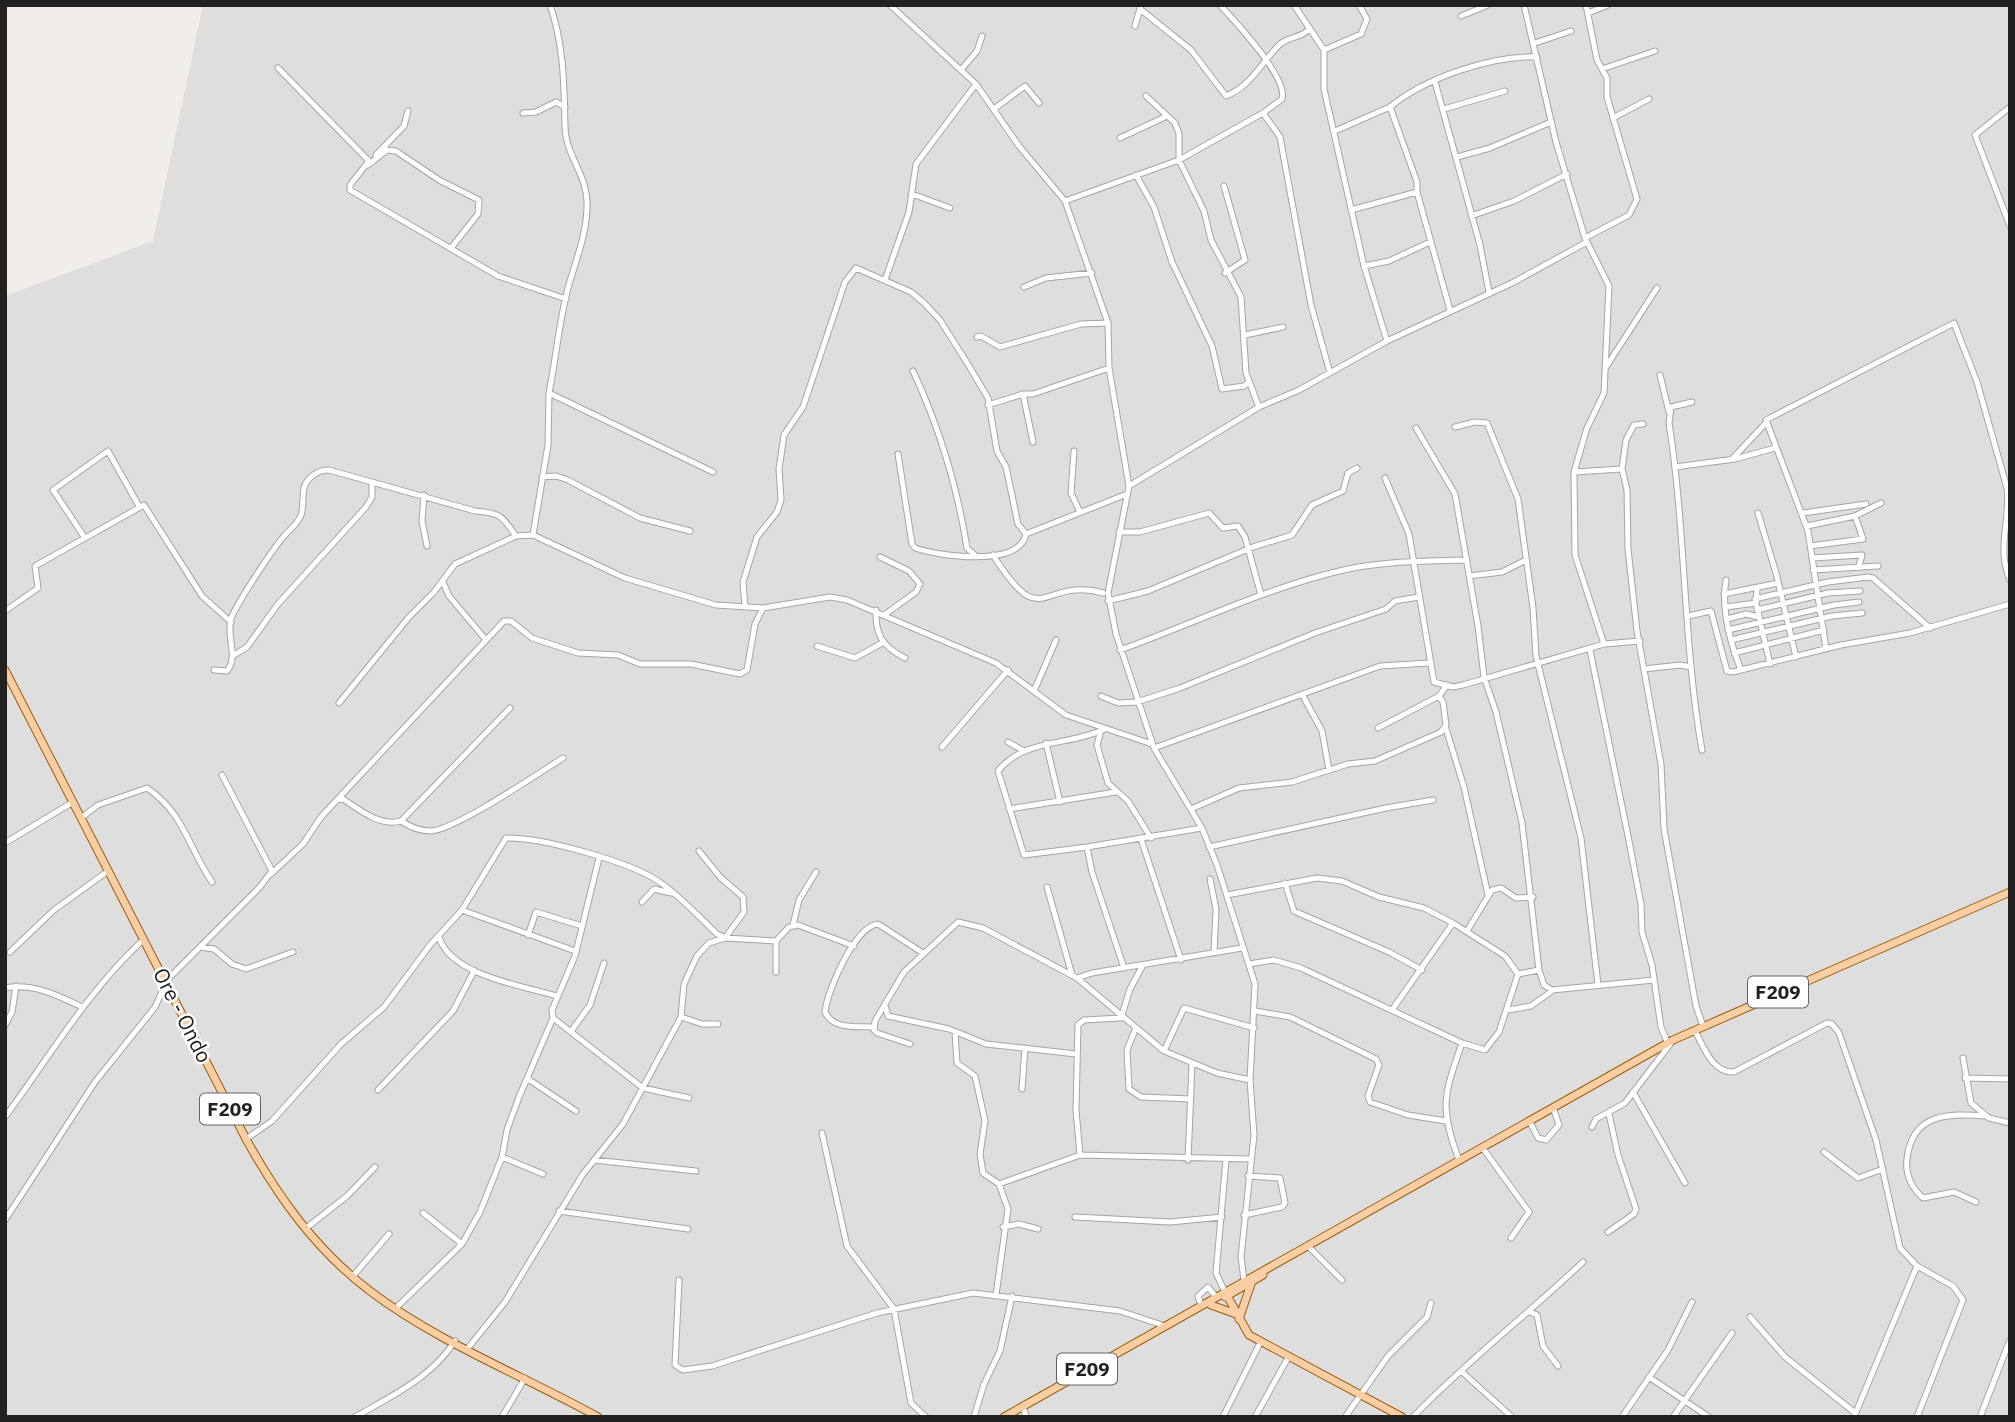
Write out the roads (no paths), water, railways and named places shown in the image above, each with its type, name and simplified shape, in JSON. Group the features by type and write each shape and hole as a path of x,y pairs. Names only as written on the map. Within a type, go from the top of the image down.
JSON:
{"main road":[{"name":"Ore - Ondo","path":"5,670 8,684 73,802 246,1139 271,1183 305,1229 353,1276 396,1308 598,1417"},
{"name":"F209","path":"1168,1324 1211,1305 1287,1258 1529,1120 1671,1043 2010,892"},
{"path":"1237,1317 1248,1281"},
{"name":"F209","path":"1004,1417 1201,1305 1226,1294"},
{"path":"1226,1294 1249,1335 1402,1417"},
{"path":"1211,1305 1237,1317"}],"street":[{"path":"533,535 548,445 549,393 566,299 582,251 587,202 585,180 574,165 566,143 562,56 550,5"},
{"path":"890,5 976,84 1019,146 1065,201 1093,273 1108,323 1109,368 1129,486 1108,601 1120,650 1153,746 1202,828 1227,895 1255,984 1250,1080 1254,1135 1241,1266 1248,1281"},
{"path":"1065,201 1179,160 1264,113 1282,99 1284,93 1266,61 1220,5"},
{"path":"1294,5 1324,50 1324,85 1351,210 1364,266 1387,341"},
{"path":"1324,50 1361,34 1367,19 1359,5"},
{"path":"1461,16 1488,5"},
{"path":"1524,5 1535,43 1551,122 1586,240 1609,286 1603,398 1587,428 1574,472 1575,555 1604,644"},
{"path":"1129,486 1259,407 1489,292 1617,223 1637,205 1627,160 1606,93 1607,78 1590,35 1586,5"},
{"path":"1588,13 1608,5"},
{"path":"1135,26 1141,7 1191,50 1226,96 1240,90 1281,43 1305,34 1309,29"},
{"path":"1535,43 1572,32"},
{"path":"961,70 978,51 982,36"},
{"path":"1602,69 1655,51"},
{"path":"1335,131 1390,107 1408,93 1466,68 1508,58 1537,57"},
{"path":"278,68 368,163"},
{"path":"1435,82 1457,158 1489,292"},
{"path":"886,280 912,194 916,164 976,84"},
{"path":"994,109 1025,86 1039,103"},
{"path":"1444,109 1505,91"},
{"path":"1146,96 1175,123 1179,134 1179,160 1204,211 1211,240 1225,273 1243,301 1249,382 1259,407"},
{"path":"1613,118 1649,99"},
{"path":"523,113 536,112 556,102 565,107"},
{"path":"1390,107 1417,182 1417,192 1450,310"},
{"path":"2010,107 1975,135 2010,226"},
{"path":"408,111 404,126 368,163 350,185 350,190 498,276 566,299"},
{"path":"1264,113 1280,137 1311,305 1330,373"},
{"path":"1121,138 1167,116"},
{"path":"1457,158 1490,148 1551,122"},
{"path":"368,163 387,150 396,150 439,180 478,200 478,214 451,248"},
{"path":"1471,216 1514,201 1567,174"},
{"path":"1136,175 1154,207 1172,262 1212,346 1222,389 1244,386 1249,382"},
{"path":"1224,186 1245,260 1225,273"},
{"path":"1351,210 1417,192"},
{"path":"912,194 950,208"},
{"path":"1364,266 1389,261 1430,242"},
{"path":"745,606 745,572 757,537 776,512 781,500 779,469 784,435 803,407 845,282 856,268 911,292 940,320 988,398 994,439 1006,467 1014,510 1022,531 1026,534"},
{"path":"1024,287 1046,278 1093,273"},
{"path":"1605,370 1657,288"},
{"path":"977,337 981,335 1000,347 1081,324 1108,323"},
{"path":"1732,458 1769,417 1821,394 1954,323 1978,382 2007,488 2009,504 2002,538 2005,569 2010,580"},
{"path":"1245,335 1283,327"},
{"path":"988,405 1023,394 1033,394 1109,368"},
{"path":"913,371 943,438 953,472 967,548 976,556"},
{"path":"1660,375 1669,412 1694,713 1702,750"},
{"path":"549,393 713,472"},
{"path":"1023,394 1032,442"},
{"path":"1669,412 1671,407 1692,402"},
{"path":"1455,427 1475,422 1488,423 1518,499 1524,561 1532,596 1538,665 1581,838 1598,985"},
{"path":"1643,424 1634,425 1630,431 1622,469 1627,490 1628,549 1644,669 1661,764 1664,830 1696,1006 1703,1027"},
{"path":"1765,424 1807,527 1826,649"},
{"path":"1416,428 1453,486 1484,677 1496,712 1519,804 1533,897 1539,970 1546,989 1654,980"},
{"path":"1675,467 1775,448"},
{"path":"85,538 53,490 108,451 139,506"},
{"path":"1074,451 1071,493 1080,512"},
{"path":"898,454 912,544 915,548 954,557 993,555 1018,545 1026,534 1128,494"},
{"path":"1108,601 1148,591 1246,550 1292,535 1312,505 1343,491 1345,477 1357,468"},
{"path":"1574,472 1622,469"},
{"path":"234,655 229,643 230,622 283,537 300,519 309,479 325,470 475,511 501,515 516,536"},
{"path":"542,477 556,476 568,480 640,518 690,531"},
{"path":"1385,478 1409,534 1434,682 1463,685 1604,644 1640,641"},
{"path":"214,670 228,671 234,655 247,647 286,593 366,507 372,497 372,484"},
{"path":"424,495 422,521 427,546"},
{"path":"1807,527 1856,516 1881,503"},
{"path":"1803,513 1866,504"},
{"path":"5,611 38,588 35,566 139,506 148,508 208,604 230,622"},
{"path":"1119,532 1140,532 1209,513 1223,528 1241,528 1261,595"},
{"path":"1758,513 1796,657"},
{"path":"1810,546 1863,539 1856,516"},
{"path":"339,703 443,582 455,564 516,536 533,535 625,578 716,605 763,608 837,597 876,610 1008,670 1066,715 1153,746 1380,666 1430,663"},
{"path":"993,555 1012,585 1024,596 1043,601 1075,589 1103,593"},
{"path":"1812,558 1862,555 1859,566"},
{"path":"880,556 918,577 920,584 916,592 884,615"},
{"path":"1120,650 1261,595 1345,570 1415,561 1467,560"},
{"path":"1469,576 1502,572 1524,561"},
{"path":"1813,570 1878,566"},
{"path":"1726,607 1846,579 1873,578 1930,628"},
{"path":"1726,580 1724,594 1728,630 1741,670"},
{"path":"443,582 449,596 486,640"},
{"path":"1724,594 1778,583"},
{"path":"1755,601 1757,589"},
{"path":"1748,591 1755,601 1770,664"},
{"path":"1728,630 1784,606 1818,596 1860,592"},
{"path":"1101,696 1118,703 1137,702 1192,683 1315,633 1386,609 1395,601 1419,597"},
{"path":"1727,620 1746,614 1787,618 1859,603"},
{"path":"1688,616 1711,611 1727,671 1930,628 2010,604"},
{"path":"5,1220 95,1082 155,1007 166,982 303,844 313,826 507,620 533,638 578,653 618,655 640,664 691,664 740,674 747,670 755,624 763,608"},
{"path":"876,610 876,624 882,643 905,658"},
{"path":"1731,640 1763,635 1822,619 1862,613"},
{"path":"1734,653 1766,647 1824,630"},
{"path":"1034,691 1056,640"},
{"path":"817,646 855,658 882,643"},
{"path":"1590,650 1638,890 1642,932 1654,980 1661,1027 1671,1043 1625,1103 1596,1119 1592,1128"},
{"path":"1644,669 1681,665 1691,667"},
{"path":"942,747 1008,670"},
{"path":"1378,728 1438,696 1447,685"},
{"path":"1301,694 1322,732 1329,769"},
{"path":"1438,696 1443,702 1446,729 1464,787 1488,895"},
{"path":"401,821 510,708"},
{"path":"1105,729 1087,737 1046,743 1024,751 998,771 1027,857 1202,828"},
{"path":"1105,729 1098,737 1097,746 1108,783 1128,801 1151,838"},
{"path":"1191,809 1239,788 1292,782 1329,769 1375,761 1446,729"},
{"path":"1009,742 1024,751"},
{"path":"1046,743 1060,802"},
{"path":"337,800 343,799 369,816 385,822 401,821 420,830 434,831 483,807 563,758"},
{"path":"222,775 271,867 271,874"},
{"path":"81,818 98,805 147,788 163,798 177,815 212,882"},
{"path":"1009,809 1116,792"},
{"path":"1209,847 1433,800"},
{"path":"5,843 73,802"},
{"path":"246,1139 272,1121 341,1044 384,1007 430,944 462,910 506,838 556,846 617,861 643,873 674,894 709,927 725,938"},
{"path":"1141,839 1181,960"},
{"path":"1087,847 1092,872 1124,968"},
{"path":"699,851 721,878 743,897 746,904 738,923 725,938"},
{"path":"396,1308 462,1244 480,1212 502,1157 507,1130 553,1018 552,1010 575,951 599,858"},
{"path":"10,952 54,910 108,871"},
{"path":"709,943 725,938 776,941 793,925 799,900 816,872"},
{"path":"1227,895 1325,878 1342,881 1379,897 1424,908 1453,923 1505,956 1518,974"},
{"path":"1210,879 1216,909 1214,953"},
{"path":"1285,883 1294,911 1389,952 1422,970"},
{"path":"1047,887 1075,977"},
{"path":"1466,931 1488,895 1497,888 1516,898 1533,897"},
{"path":"642,902 654,889 674,894"},
{"path":"462,910 575,951"},
{"path":"528,935 536,912 582,926"},
{"path":"873,1027 904,972 952,926 966,923 1075,977 1135,1030 1164,1051 1192,1064 1250,1080"},
{"path":"1392,1010 1453,923"},
{"path":"873,1027 840,1026 831,1021 825,1012 836,976 854,946 869,927 878,924 923,953"},
{"path":"793,925 813,928 854,946"},
{"path":"468,1348 505,1302 559,1211 623,1124 681,1017 687,973 709,943 709,927"},
{"path":"439,937 455,960 474,971 557,996"},
{"path":"5,1117 82,1007 109,973 143,940"},
{"path":"776,941 776,972"},
{"path":"200,947 214,949 232,964 246,969 293,952"},
{"path":"1075,977 1242,948"},
{"path":"1249,964 1274,960 1301,968 1462,1043 1489,1049 1508,1010 1518,974"},
{"path":"572,1030 590,1005 604,963"},
{"path":"1121,1018 1130,989 1143,965"},
{"path":"1518,974 1539,970"},
{"path":"378,1090 453,1011 474,971"},
{"path":"5,988 16,986 42,990 82,1007"},
{"path":"5,1025 12,1012 16,986"},
{"path":"1508,1010 1531,1006 1552,990"},
{"path":"885,1003 888,1016 955,1032 986,1044 1076,1054"},
{"path":"1164,1051 1184,1008 1254,1028"},
{"path":"1255,1012 1290,1017 1376,1059 1379,1065 1368,1096 1370,1102 1408,1115 1446,1121"},
{"path":"681,1017 702,1024 718,1024"},
{"path":"553,1018 643,1087 689,1098"},
{"path":"1080,1155 1076,1054 1079,1021 1121,1018"},
{"path":"1695,1031 1718,1068 1734,1072 1827,1023 1832,1024 1839,1033 1870,1119 1900,1248 1917,1266 1953,1286 1963,1300 1917,1417"},
{"path":"873,1027 877,1033 910,1044"},
{"path":"1135,1030 1127,1050 1129,1089 1141,1097 1191,1099"},
{"path":"955,1032 957,1063 975,1076 985,1121 980,1154 983,1173 999,1184 1008,1209 1003,1227 996,1295"},
{"path":"1459,1160 1446,1121 1445,1092 1462,1043"},
{"path":"1022,1089 1025,1048"},
{"path":"1963,1058 1971,1103 1986,1116"},
{"path":"1188,1160 1192,1064"},
{"path":"1965,1078 2010,1079"},
{"path":"528,1079 576,1111"},
{"path":"1633,1092 1685,1183"},
{"path":"1529,1120 1538,1138 1546,1140 1559,1125 1553,1107"},
{"path":"1608,1233 1634,1214 1636,1209 1618,1155 1609,1114"},
{"path":"1976,1202 1954,1192 1923,1198 1909,1181 1906,1160 1909,1139 1920,1126 1944,1115 1986,1116 2010,1123"},
{"path":"822,1133 847,1245 894,1309 911,1403 926,1417"},
{"path":"1482,1147 1530,1212 1511,1238"},
{"path":"1824,1152 1858,1178 1883,1169"},
{"path":"999,1184 1080,1155 1188,1160 1250,1159"},
{"path":"502,1157 543,1174"},
{"path":"594,1160 696,1171"},
{"path":"1226,1160 1216,1273 1226,1294"},
{"path":"305,1229 347,1196 375,1167"},
{"path":"1244,1215 1282,1207 1285,1203 1280,1178 1248,1176"},
{"path":"559,1211 688,1229"},
{"path":"423,1213 462,1244"},
{"path":"1075,1217 1170,1223 1222,1217"},
{"path":"1003,1227 1019,1224 1038,1229"},
{"path":"353,1276 389,1234"},
{"path":"1308,1246 1342,1280"},
{"path":"1413,1417 1583,1262"},
{"path":"1750,1317 1785,1357 1854,1414 1917,1266"},
{"path":"678,1280 675,1356 679,1369 712,1366 894,1309 973,1293 1120,1311 1168,1324"},
{"path":"1201,1305 1198,1296 1208,1287 1216,1297"},
{"path":"974,1417 984,1384 1000,1351 1012,1296"},
{"path":"1622,1417 1649,1377 1692,1302"},
{"path":"1345,1417 1388,1356 1427,1317 1431,1303"},
{"path":"1530,1312 1537,1315 1543,1346 1558,1366"},
{"path":"1673,1417 1732,1333"},
{"path":"1980,1417 2010,1340"},
{"path":"355,1417 430,1372 441,1363 455,1341"},
{"path":"1223,1417 1261,1343"},
{"path":"1255,1417 1289,1356"},
{"path":"2003,1357 2010,1360"},
{"path":"1461,1371 1512,1417"},
{"path":"1649,1377 1709,1417"},
{"path":"502,1417 525,1378"},
{"path":"1023,1406 1026,1417"}]}
